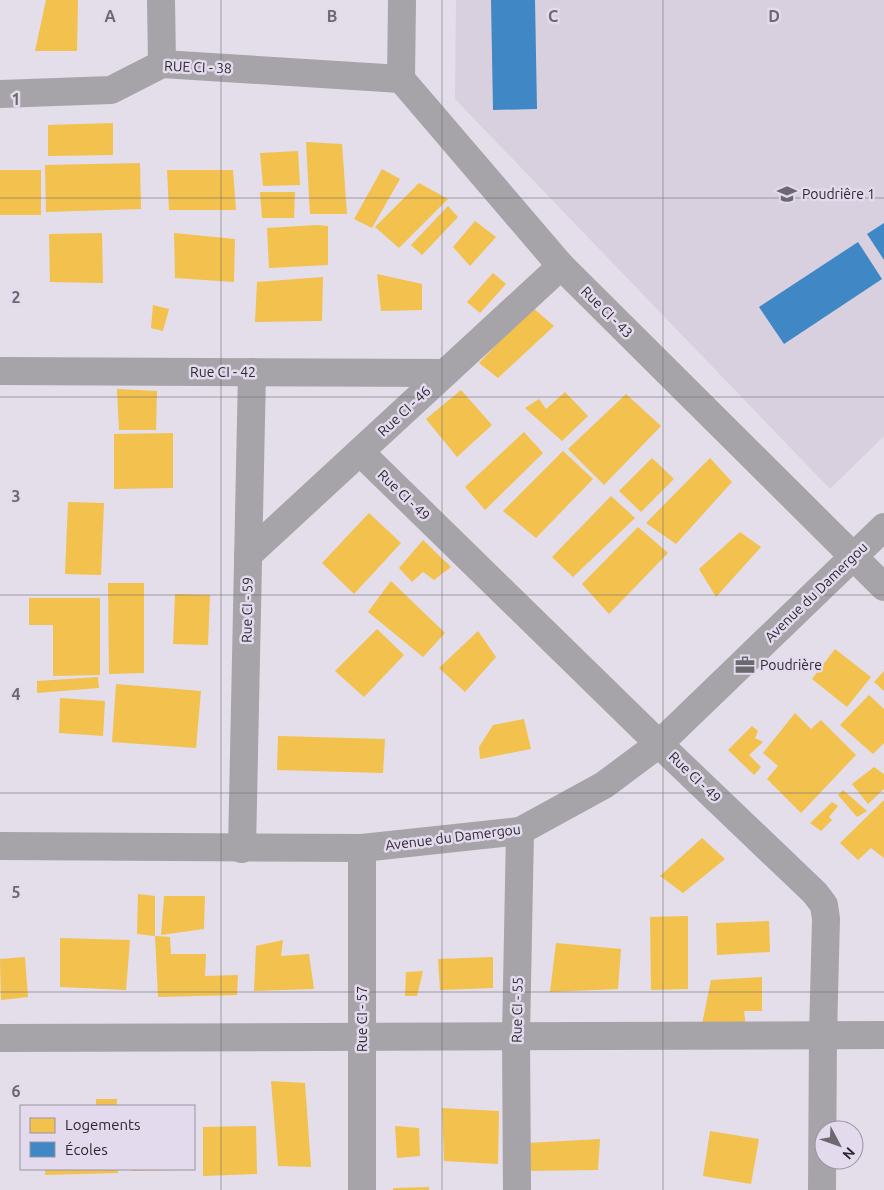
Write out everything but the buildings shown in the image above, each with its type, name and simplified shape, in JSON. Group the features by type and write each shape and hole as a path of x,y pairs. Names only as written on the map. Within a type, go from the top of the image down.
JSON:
{"street":[{"path":"161,0 162,64"},
{"path":"401,79 402,0"},
{"name":"RUE CI - 38","path":"0,94 111,90 162,64 401,79"},
{"name":"Rue CI - 43","path":"401,79 560,266 884,587"},
{"name":"Rue CI - 46","path":"248,556 560,266"},
{"name":"Rue CI - 42","path":"0,371 445,373"},
{"name":"Rue CI - 59","path":"242,848 252,372"},
{"name":"Rue CI - 49","path":"360,452 659,744 815,892 824,905 826,919 822,1190"},
{"name":"Avenue du Damergou","path":"0,846 362,848 520,831 604,785 659,744 884,527"},
{"name":"Rue CI - 55","path":"517,1190 516,1036 520,831"},
{"name":"Rue CI - 57","path":"362,848 362,1190"},
{"path":"0,1038 884,1035"}],"shaded area":[{"path":"456,0 884,0 884,436 830,489 455,99"}],"place":[{"name":"Poudriêre 1","path":"787,194"},
{"name":"Poudrière","path":"745,665"}]}
